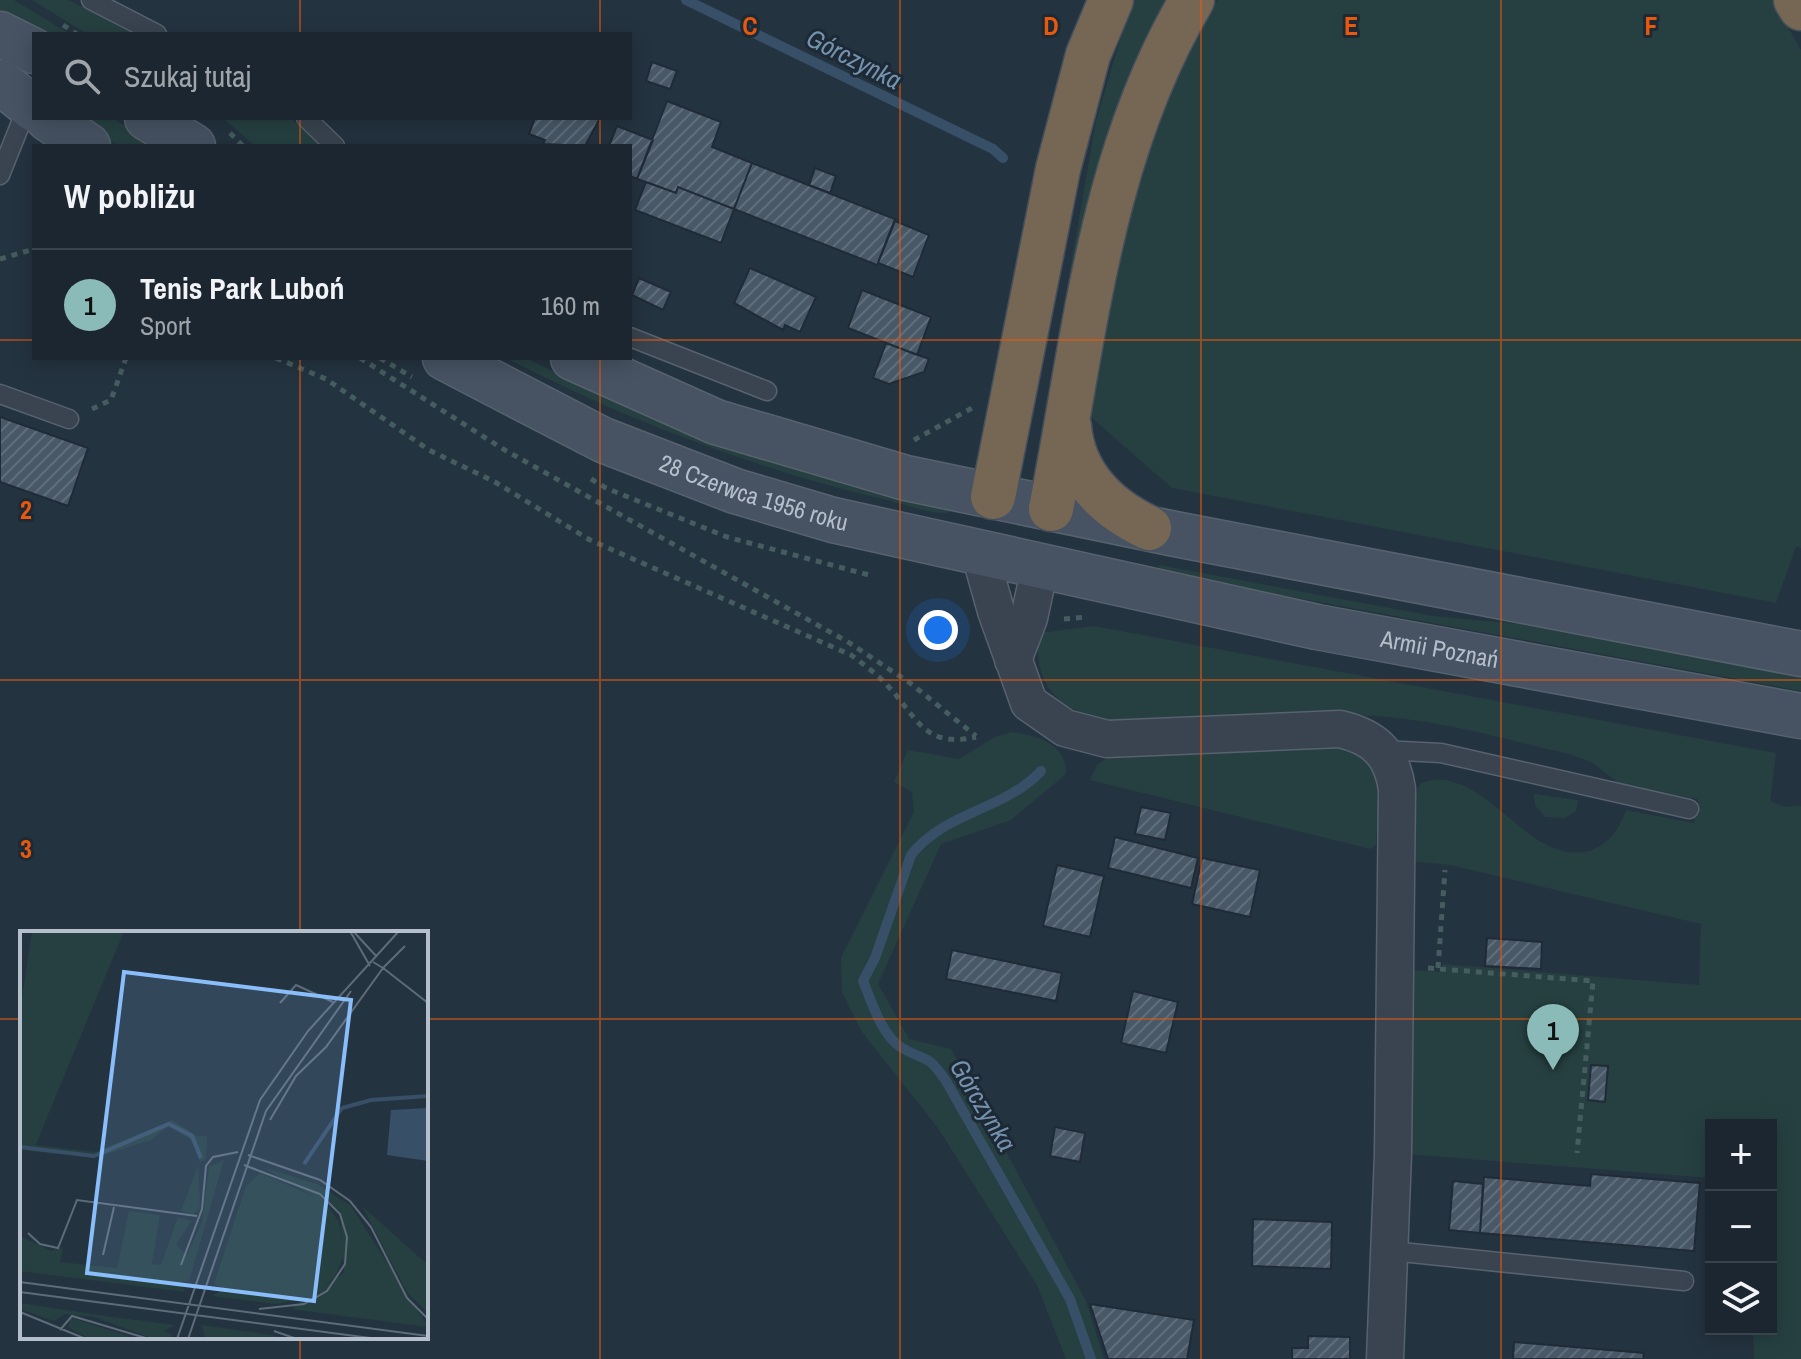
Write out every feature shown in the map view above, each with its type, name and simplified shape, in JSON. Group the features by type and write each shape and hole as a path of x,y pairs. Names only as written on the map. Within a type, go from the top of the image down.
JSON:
{"highway":[{"path":"993,497 1058,169 1088,55 1111,0"},
{"path":"1051,509 1103,229 1127,140 1154,70 1192,0"},
{"path":"1796,0 1801,8"},
{"path":"1069,419 1073,452 1084,477 1103,498 1149,528"}],"main road":[{"path":"0,34 32,50"},
{"path":"50,120 85,144"},
{"path":"150,120 190,144"},
{"name":"28 Czerwca 1956 roku","path":"449,360 551,415 656,462 735,491 833,520 1061,571"},
{"path":"577,360 716,422 810,453 1051,509 1784,651"},
{"path":"980,554 993,497"},
{"path":"1051,509 1061,571"},
{"name":"Armii Poznań","path":"1061,571 1317,627 1801,716"}],"street":[{"path":"980,554 1029,703 1054,722 1083,735 1134,739 1324,728 1358,734 1383,750 1392,765 1397,789 1391,1251 1385,1359"},
{"path":"1013,660 1029,618 1061,571"}],"lane":[{"path":"91,0 153,32"},
{"path":"0,175 27,104"},
{"path":"308,120 333,144"},
{"path":"632,338 767,391"},
{"path":"0,394 69,419"},
{"path":"1383,750 1441,753 1689,809"},
{"path":"1391,1251 1684,1281"}],"path":[{"path":"0,259 32,250"},
{"path":"69,419 111,400 125,360"},
{"path":"281,360 326,379 429,450 495,482 600,545 851,655 886,684 911,718 935,737 956,741 976,737 910,683 848,642 503,449 363,360"},
{"path":"1059,620 1095,617"},
{"path":"1445,870 1438,968 1593,981 1577,1153"}],"green space":[{"path":"0,0 14,0 67,32 36,32 0,10"},
{"path":"32,0 68,0 132,32 84,32"},
{"path":"1132,0 1176,0 1060,404 1047,403 1096,121"},
{"path":"1218,0 1772,0 1801,50 1801,548 1796,546 1776,603 1172,488 1085,412 1122,233 1153,122 1208,12"},
{"path":"80,120 115,120 155,144 114,144"},
{"path":"225,120 292,120 321,144 253,144"},
{"path":"510,360 530,360 574,382 949,508 950,512 921,510 742,459 646,423"},
{"path":"1159,565 1433,616 1570,629 1801,672 1801,691 1157,572"},
{"path":"1094,626 1776,753 1770,801 1785,807 1801,806 1801,1359 1754,1359 1753,1335 1777,1335 1777,1119 1705,1119 1705,1178 1406,1154 1408,970 1442,972 1443,964 1699,985 1701,924 1450,865 1408,861 1413,799 1420,784 1436,780 1467,787 1538,840 1552,848 1579,853 1602,845 1612,836 1626,810 1694,823 1698,799 1622,785 1591,762 1569,754 1459,728 1403,719 1306,715 1133,722 1096,718 1072,708 1052,693 1041,673 1039,633"},
{"path":"1011,732 1040,738 1056,748 1065,763 1066,774 1011,820 941,844 878,984 909,1039 951,1049 1086,1301 1104,1359 1066,1359 1037,1285 938,1128 862,1032 842,992 841,958 914,812 912,792 894,782 908,750 959,759 993,738"},
{"path":"1310,742 1355,750 1372,767 1378,806 1376,845 1371,849 1090,780 1097,765 1105,759"},
{"path":"1534,794 1578,800 1576,811 1565,818 1545,817 1535,805"}],"building":[{"path":"652,62 677,71 670,89 646,81"},
{"path":"667,101 721,122 712,147 752,163 734,209 678,187 676,193 637,179"},
{"path":"534,120 599,120 586,144 543,144 545,140 529,134"},
{"path":"617,126 653,140 637,179 632,177 632,144 610,144"},
{"path":"752,163 895,219 877,265 734,209"},
{"path":"815,168 836,176 830,193 809,185"},
{"path":"646,182 676,193 678,187 734,209 721,243 635,210"},
{"path":"895,221 929,235 913,277 878,263"},
{"path":"750,268 816,297 800,332 785,325 783,330 734,303"},
{"path":"639,278 671,292 663,310 632,295"},
{"path":"862,290 931,317 917,355 848,328"},
{"path":"886,343 929,359 924,372 889,384 873,378"},
{"path":"0,417 88,448 68,506 0,482"},
{"path":"1141,807 1171,813 1165,840 1135,834"},
{"path":"1115,837 1198,858 1191,888 1108,868"},
{"path":"1202,858 1260,870 1250,917 1192,904"},
{"path":"1057,865 1104,876 1090,937 1043,926"},
{"path":"1487,938 1542,942 1541,969 1485,966"},
{"path":"952,950 1062,973 1056,1001 946,979"},
{"path":"1133,991 1178,1002 1166,1053 1121,1043"},
{"path":"1591,1065 1608,1066 1605,1102 1588,1100"},
{"path":"1055,1127 1085,1133 1080,1162 1050,1156"},
{"path":"1591,1174 1700,1183 1694,1251 1480,1233 1484,1177 1590,1186"},
{"path":"1453,1181 1483,1184 1480,1233 1449,1230"},
{"path":"1253,1219 1332,1222 1331,1269 1252,1266"},
{"path":"1090,1304 1194,1320 1187,1359 1108,1359"},
{"path":"1308,1336 1350,1337 1350,1359 1292,1359 1292,1348 1308,1348"},
{"path":"1514,1342 1644,1353 1643,1359 1513,1359"}],"waterway":[{"name":"Górczynka","path":"686,0 993,149 1003,158"},
{"name":"Górczynka","path":"1041,771 1010,795 940,829 911,855 875,958 863,981 888,1035 902,1048 930,1062 946,1081 1070,1299 1091,1359"}],"place":[{"name":"Tenis Park Luboń","path":"1553,1070"}]}
